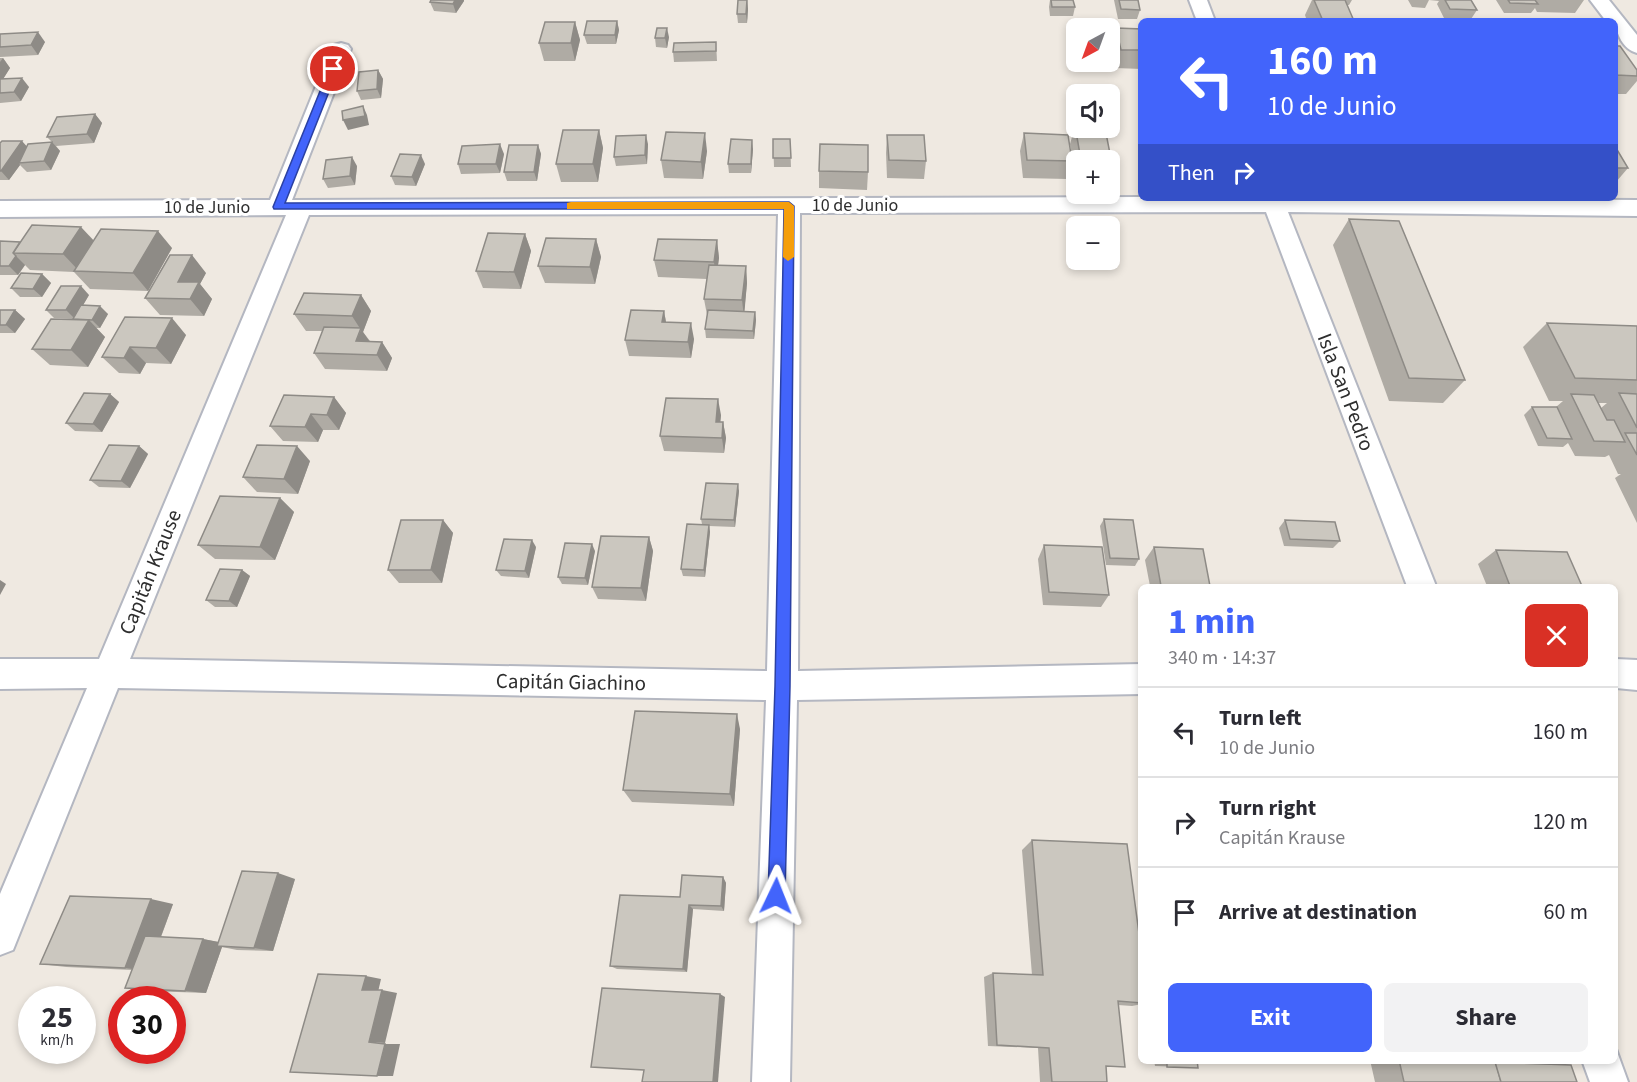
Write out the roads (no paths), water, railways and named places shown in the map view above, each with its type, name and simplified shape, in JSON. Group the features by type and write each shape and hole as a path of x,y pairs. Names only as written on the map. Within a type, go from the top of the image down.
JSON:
{"street":[{"path":"1198,0 1205,18"},
{"path":"1599,0 1614,18"},
{"path":"1618,23 1637,46"},
{"name":"Capitán Krause","path":"0,937 108,673 289,207 341,49"},
{"name":"10 de Junio","path":"0,209 789,206 1273,201 1637,208"},
{"name":"Isla San Pedro","path":"1273,201 1420,584"},
{"path":"771,1082 782,686 789,206"},
{"name":"Capitán Giachino","path":"0,674 108,673 782,686 1138,679"},
{"path":"1618,674 1637,675"},
{"path":"1602,1064 1609,1082"}]}
